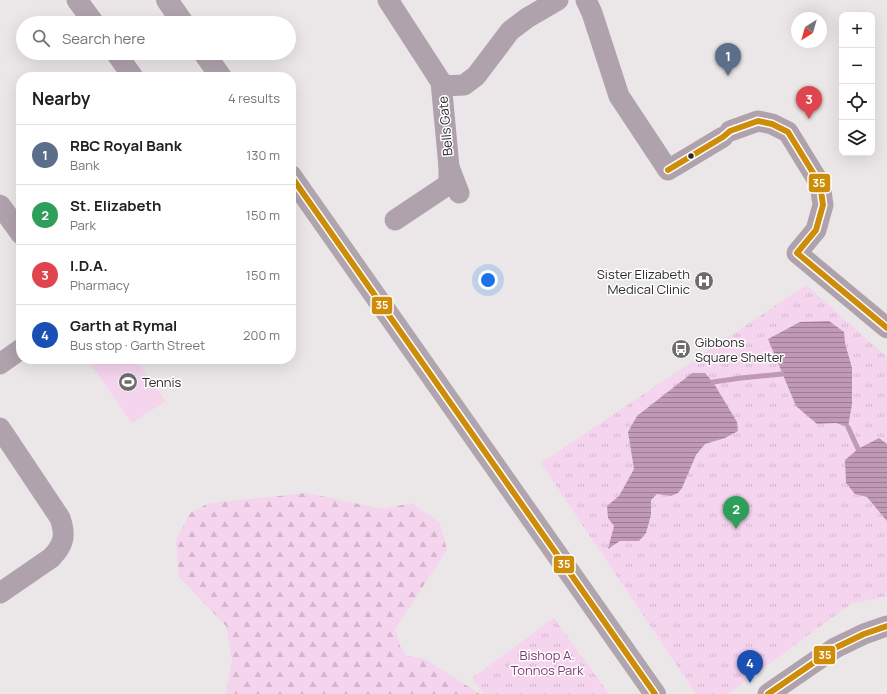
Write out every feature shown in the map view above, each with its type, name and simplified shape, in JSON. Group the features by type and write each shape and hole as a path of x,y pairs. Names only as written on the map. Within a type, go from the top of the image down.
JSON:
{"main road":[{"path":"167,0 178,16"},
{"path":"209,60 217,72"},
{"path":"296,183 655,694"}],"street":[{"path":"77,0 89,16"},
{"path":"388,0 439,78 442,86 464,84 476,76 510,32 527,18 558,0"},
{"path":"586,0 592,13 619,96 668,170 726,134 758,121 772,124 788,132 820,184 823,205 816,230 797,253 887,328"},
{"path":"121,60 130,72"},
{"name":"Bells Gate","path":"395,220 446,186 449,181 442,86"},
{"name":"Bells Gate","path":"448,167 459,193"},
{"path":"0,205 16,227"},
{"path":"0,364 16,353"},
{"path":"0,428 60,518 64,535 62,544 51,558 0,593"},
{"path":"768,694 835,648 864,634 887,626"}],"green space":[{"path":"806,285 887,357 887,596 851,604 728,694 696,694 541,463"},
{"name":"Tennis","path":"91,364 139,364 166,401 132,423"},
{"path":"307,493 383,509 412,503 440,523 447,550 395,629 400,646 407,656 425,659 480,694 226,694 232,660 226,626 179,577 176,540 190,513 209,503"},
{"name":"Bishop A. Tonnos Park","path":"554,618 609,694 484,694 472,678"}],"shaded area":[{"path":"829,321 844,332 845,343 852,368 852,404 848,427 836,423 817,424 796,406 768,339 800,322"},
{"path":"692,373 705,373 713,382 737,422 738,431 725,438 705,444 696,455 682,488 678,493 671,496 657,494 651,500 651,515 646,533 639,541 620,541 608,549 614,526 608,518 607,506 619,496 634,469 628,432 637,416"},
{"path":"879,438 887,444 887,521 867,497 855,494 846,483 845,460 858,449"}],"waterway":[{"path":"713,382 782,374"},
{"path":"848,427 858,449"}],"transit line":[{"name":"35","path":"668,170 723,137 730,131 758,121 772,124 788,132 820,184 823,205 816,230 797,253 887,328"},
{"name":"35","path":"296,183 655,694"},
{"name":"35","path":"768,694 835,648 864,634 887,626"}],"place":[{"name":"RBC Royal Bank","path":"728,76"},
{"name":"I.D.A.","path":"809,119"},
{"name":"Sister Elizabeth Medical Clinic","path":"704,281"},
{"name":"Gibbons Square Shelter","path":"681,349"},
{"name":"Tennis","path":"128,382"},
{"name":"St. Elizabeth","path":"736,529"},
{"name":"Garth at Rymal","path":"750,683"}]}
